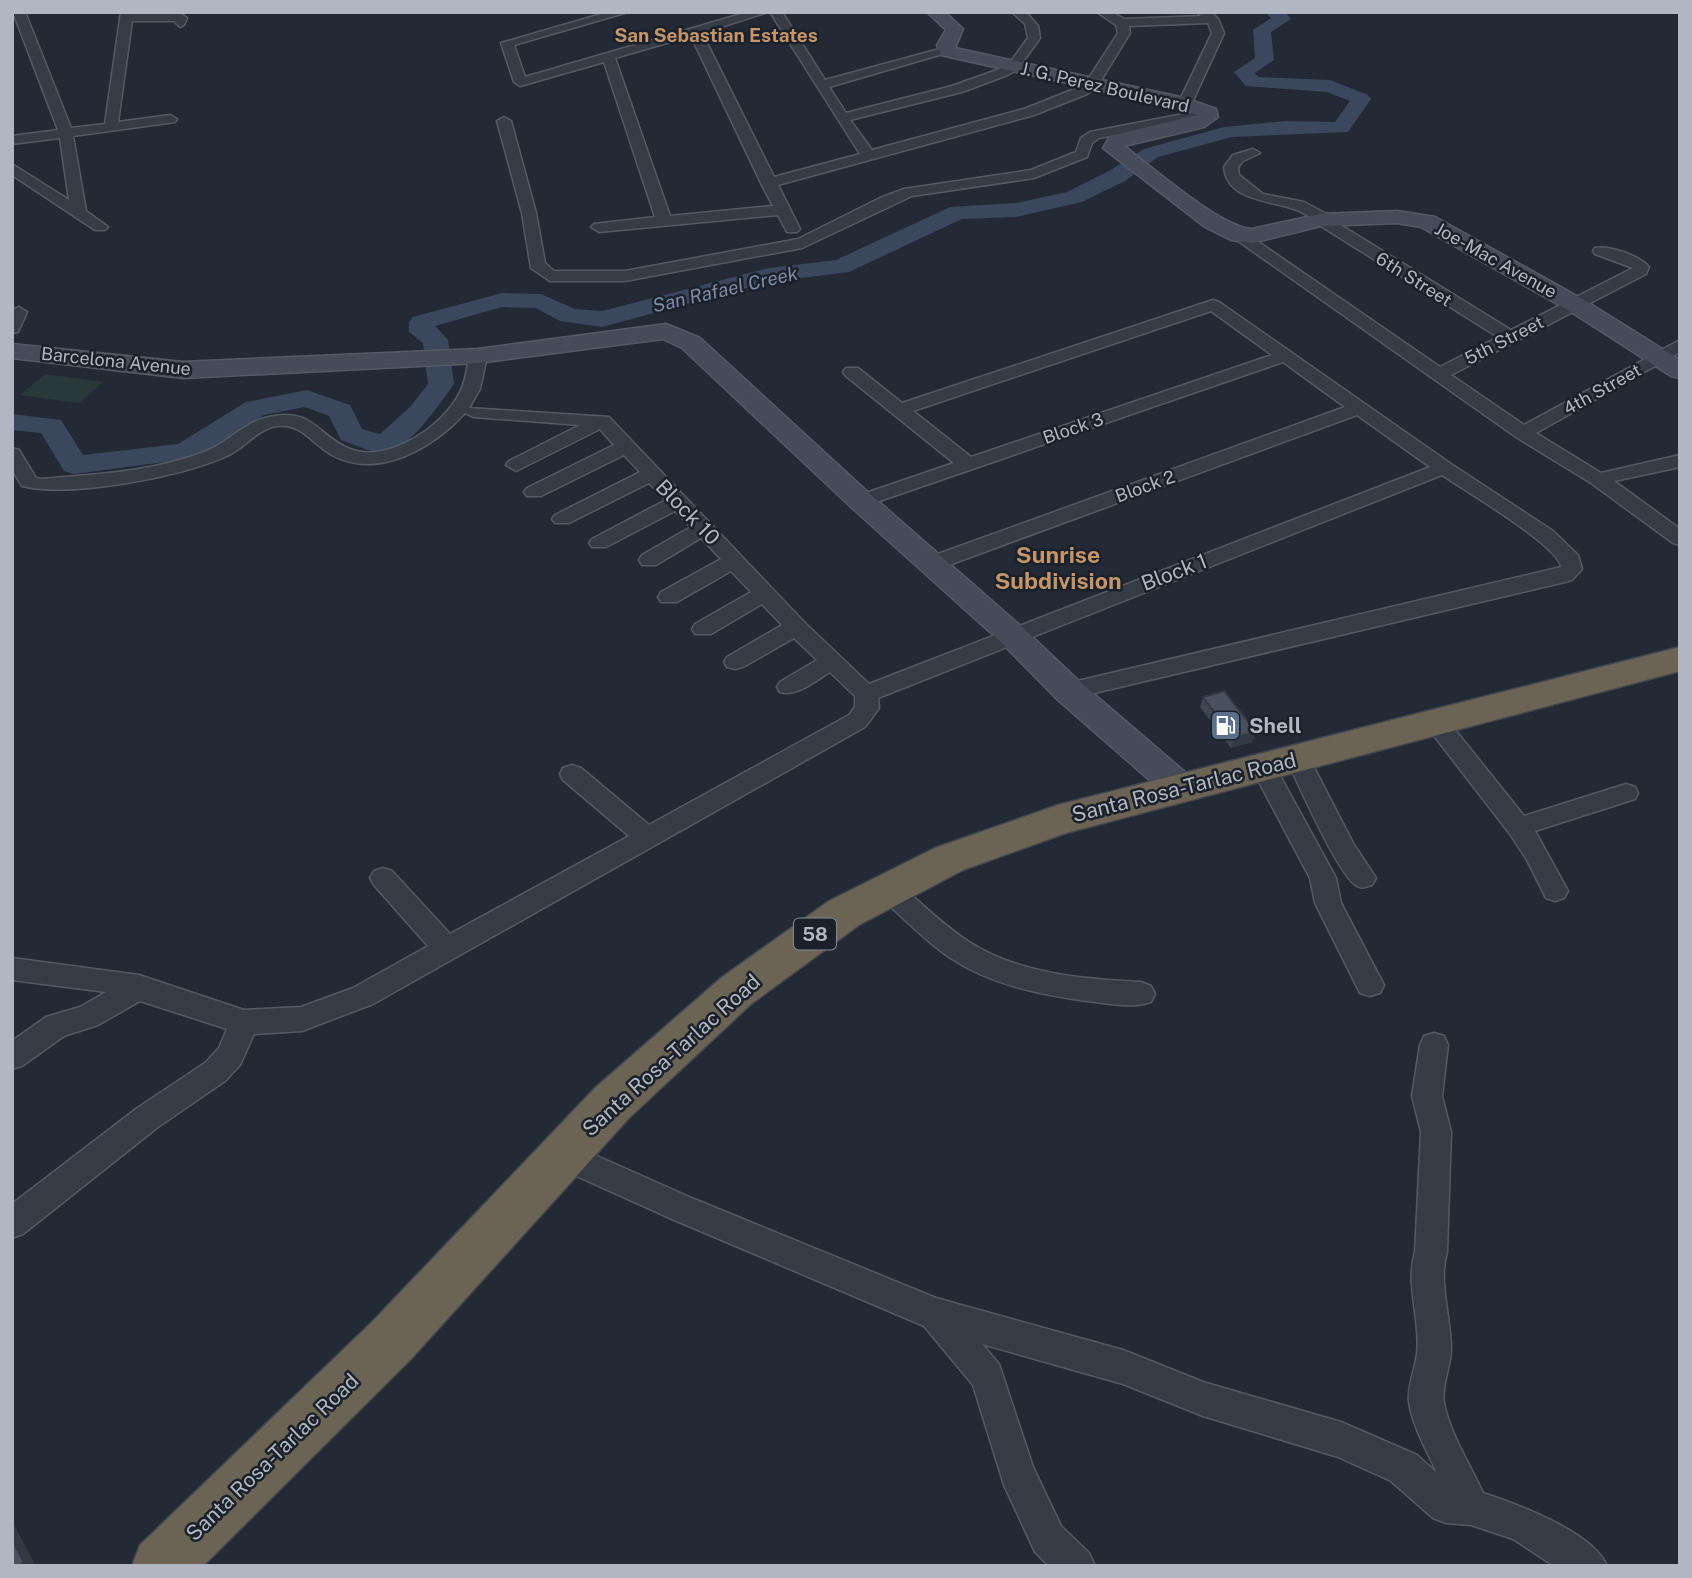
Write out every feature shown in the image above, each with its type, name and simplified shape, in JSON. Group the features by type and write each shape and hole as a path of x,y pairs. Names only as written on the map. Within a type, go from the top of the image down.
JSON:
{"highway":[{"name":"Santa Rosa-Tarlac Road","path":"161,1566 392,1340 612,1102 737,991 844,913 949,859 1058,820 1680,659"}],"street":[{"path":"19,12 66,133 79,214"},
{"path":"622,12 507,43 520,82 762,12"},
{"path":"775,12 869,156"},
{"path":"821,85 947,51 946,45 955,29 935,12"},
{"path":"842,118 957,89 1013,66 1035,33 1033,25 1018,12"},
{"path":"1103,12 1122,23 1208,16 1218,33 1185,104"},
{"path":"111,127 126,15 181,18 180,23"},
{"path":"768,183 1029,112 1082,91 1092,84 1124,33 1122,23"},
{"path":"695,32 792,229"},
{"name":"J. G. Perez Boulevard","path":"947,51 1185,104 1209,113 1208,117 1197,123 1117,140 1112,145 1114,150 1144,173 1213,222 1238,234"},
{"path":"609,58 664,221"},
{"path":"504,121 529,213 537,265 550,276 625,276 802,243 885,201 909,192 1034,174 1082,154 1086,141 1096,135 1209,113"},
{"path":"12,140 170,119"},
{"name":"6th Street","path":"1253,153 1238,159 1231,167 1232,177 1258,197 1299,205 1508,336"},
{"path":"12,168 100,227"},
{"path":"599,227 782,210"},
{"name":"Joe-Mac Avenue","path":"1238,234 1252,236 1324,220 1397,217 1427,222 1576,305 1670,351 1680,372"},
{"path":"1238,234 1524,433 1598,479 1680,539"},
{"name":"5th Street","path":"1439,374 1508,336 1576,305 1640,271 1638,264 1601,251"},
{"path":"899,410 1213,305 1444,468 1546,535 1571,560 1573,569 1565,575 1069,691"},
{"name":"Barcelona Avenue","path":"14,338 133,365 183,370 473,357 666,331 691,342 860,501 1012,635 1069,691 1181,788"},
{"name":"4th Street","path":"1524,433 1670,351"},
{"name":"Block 3","path":"860,501 1285,356"},
{"path":"12,454 29,482 42,485 127,476 197,461 226,449 256,427 275,421 303,422 341,453 373,460 397,455 447,422 469,393 473,357"},
{"path":"852,372 968,464"},
{"name":"Block 2","path":"931,564 1358,408"},
{"path":"473,412 602,421"},
{"path":"516,465 602,421"},
{"name":"Block 10","path":"602,421 796,626 866,694"},
{"path":"534,492 627,446"},
{"path":"1598,479 1680,461"},
{"name":"Block 1","path":"866,694 1444,468"},
{"path":"562,519 651,474"},
{"path":"599,543 677,502"},
{"path":"649,560 703,529"},
{"path":"669,597 735,560"},
{"path":"703,629 766,593"},
{"path":"736,662 796,626"},
{"path":"788,687 832,661"},
{"path":"12,970 139,987 192,1008 244,1022 302,1019 363,996 857,722 867,708 866,694"},
{"path":"1436,722 1519,827 1538,856 1555,891"},
{"path":"1280,762 1363,878"},
{"path":"1280,762 1323,878 1328,903 1370,985"},
{"path":"572,774 648,838"},
{"path":"1519,827 1626,793"},
{"path":"383,878 447,949"},
{"path":"889,890 966,954 996,969 1090,991 1141,994"},
{"path":"12,1057 56,1026 88,1017 139,987"},
{"path":"12,1223 147,1118 215,1072 230,1056 244,1022"},
{"path":"1434,1045 1427,1096 1436,1132 1431,1252 1426,1269 1432,1304 1434,1351 1426,1400 1433,1424 1471,1507"},
{"path":"563,1155 683,1209 936,1314 1123,1367 1203,1399 1341,1440 1404,1468 1446,1505 1471,1507 1523,1524 1588,1566"},
{"path":"936,1314 987,1376 1017,1472 1048,1539 1076,1566"}],"shaded area":[{"path":"45,374 103,382 79,403 20,395"}],"building":[{"path":"1224,691 1256,732 1234,738 1203,697"},
{"path":"12,1540 24,1562 19,1566 12,1566"}],"waterway":[{"name":"San Rafael Creek","path":"12,422 51,426 74,465 185,452 256,408 307,398 340,411 351,434 385,445 420,413 441,384 435,340 422,332 422,322 458,310 502,300 541,301 569,316 602,319 769,275 841,267 958,212 1016,210 1074,197 1117,176 1151,153 1231,131 1286,127 1341,128 1361,99 1330,86 1253,82 1243,72 1265,60 1262,30 1282,19 1274,12"}],"place":[{"name":"Shell","path":"1226,725"}],"district":[{"name":"San Sebastian Estates","path":"716,35"},
{"name":"Sunrise Subdivision","path":"1058,567"}]}
